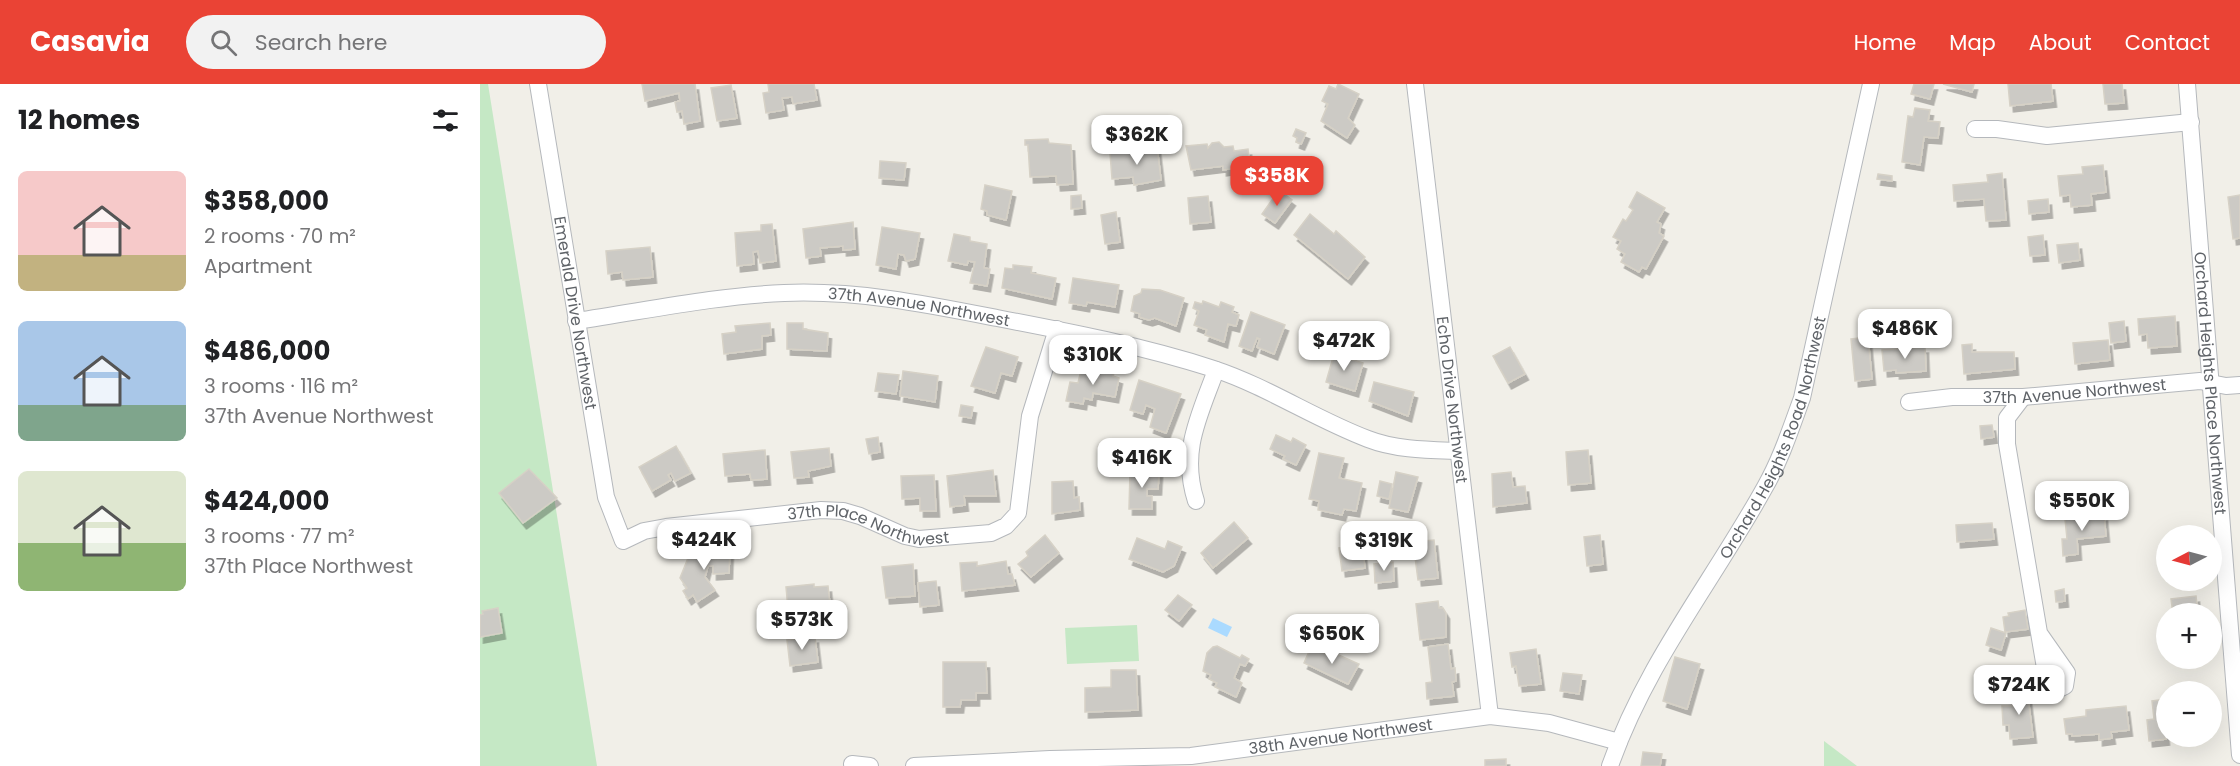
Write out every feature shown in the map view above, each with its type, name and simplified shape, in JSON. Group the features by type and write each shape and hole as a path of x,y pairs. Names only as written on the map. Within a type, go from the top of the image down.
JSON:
{"street":[{"name":"Emerald Drive Northwest","path":"538,84 606,497 622,541"},
{"name":"Echo Drive Northwest","path":"1415,84 1490,716"},
{"name":"Orchard Heights Road Northwest","path":"1610,766 1646,680 1767,485 1787,439 1802,398 1871,84"},
{"name":"Orchard Heights Place Northwest","path":"2187,84 2240,755"},
{"path":"1975,129 1997,129 2048,136 2191,122"},
{"name":"37th Avenue Northwest","path":"576,321 726,298 785,293 885,297 1129,344 1216,370 1282,397 1370,440 1419,450 1458,451"},
{"name":"37th Place Northwest","path":"622,541 644,531 666,526 821,510 843,511 860,516 905,537 919,539 991,533 1006,526 1018,513 1030,416 1057,329"},
{"path":"1196,501 1188,477 1189,453 1216,370"},
{"name":"37th Avenue Northwest","path":"1909,402 1952,397 2023,397 2200,381 2226,386 2240,385"},
{"path":"2023,397 2007,418 2007,444 2039,633"},
{"name":"38th Avenue Northwest","path":"914,766 1050,759 1191,756 1490,716 1550,723 1619,742"},
{"path":"852,764 870,766"}],"green space":[{"path":"480,84 488,84 597,766 480,766"},
{"path":"1137,625 1139,661 1067,664 1065,628"},
{"path":"1824,741 1857,766 1824,766"}],"water":[{"path":"1213,618 1232,627 1227,637 1208,628"}],"building":[{"path":"642,84 695,84 700,121 684,124 682,111 677,112 675,102 680,101 679,93 645,101"},
{"path":"768,84 814,84 817,100 793,104 792,97 782,98 784,110 766,113 763,93 769,92"},
{"path":"1338,84 1359,94 1348,118 1355,125 1347,138 1321,121 1328,104 1322,101 1329,86 1336,89"},
{"path":"1914,84 1934,84 1930,99 1911,94"},
{"path":"1943,84 1974,84 1972,92"},
{"path":"2008,84 2051,84 2053,101 2010,106"},
{"path":"2103,84 2122,84 2124,103 2105,104"},
{"path":"731,85 737,118 717,121 711,88"},
{"path":"1915,108 1930,110 1928,121 1940,122 1938,138 1924,137 1920,165 1902,162 1908,116 1913,117"},
{"path":"1296,129 1306,133 1301,144 1296,142 1297,138 1293,136"},
{"path":"1048,139 1049,143 1071,145 1073,184 1057,185 1056,176 1030,177 1028,145 1025,145 1025,140"},
{"path":"1219,142 1224,147 1233,146 1234,151 1248,149 1250,166 1223,170 1223,166 1191,170 1186,146 1207,144 1208,148 1212,143"},
{"path":"1157,146 1161,180 1134,185 1133,177 1112,179 1110,153 1144,153 1143,148"},
{"path":"880,161 906,163 904,180 879,178"},
{"path":"2103,165 2106,192 2091,194 2092,205 2071,207 2070,195 2060,196 2058,176 2083,174 2082,167"},
{"path":"2002,173 2006,220 1986,221 1984,199 1954,201 1953,185 1988,182 1987,175"},
{"path":"1878,174 1892,176 1892,181 1877,179"},
{"path":"985,185 1012,191 1006,220 987,215 987,211 981,209"},
{"path":"1279,190 1292,200 1275,223 1262,214"},
{"path":"1637,192 1665,208 1657,222 1661,224 1659,233 1664,236 1646,269 1642,267 1639,272 1621,262 1625,254 1617,249 1621,241 1613,237 1623,219 1626,221 1633,210 1629,207"},
{"path":"1081,195 1082,208 1071,209 1071,196"},
{"path":"2240,195 2240,238 2233,239 2228,197"},
{"path":"1208,196 1211,222 1190,224 1188,198"},
{"path":"2048,199 2049,212 2029,214 2028,201"},
{"path":"1116,212 1120,242 1105,244 1101,215"},
{"path":"1310,214 1334,234 1336,231 1365,257 1348,279 1294,235"},
{"path":"853,222 855,249 843,250 843,246 820,248 821,256 806,258 803,229"},
{"path":"772,224 776,261 760,263 758,251 753,252 754,264 737,266 735,233 761,231 761,225"},
{"path":"882,227 920,233 915,259 906,261 904,255 898,254 896,269 876,265"},
{"path":"954,234 970,237 970,241 987,244 984,268 990,269 987,286 970,283 975,262 968,261 967,265 948,261"},
{"path":"2043,235 2045,255 2030,256 2028,237"},
{"path":"2078,243 2080,260 2059,263 2057,245"},
{"path":"650,247 653,277 623,280 622,272 608,274 606,251"},
{"path":"1013,265 1032,267 1031,273 1056,278 1052,299 1002,288 1005,268 1013,269"},
{"path":"1073,278 1119,285 1115,307 1087,302 1086,306 1069,303"},
{"path":"1142,289 1160,290 1184,298 1176,326 1155,318 1149,320 1139,317 1140,314 1131,311 1134,296 1141,293"},
{"path":"1203,301 1219,307 1221,302 1234,307 1232,312 1239,315 1236,326 1228,324 1224,342 1205,335 1207,330 1194,325 1199,311 1193,308 1195,302 1202,304"},
{"path":"1251,312 1285,325 1274,354 1257,347 1260,339 1257,338 1252,351 1239,346"},
{"path":"2175,316 2177,346 2148,348 2147,334 2139,335 2138,319"},
{"path":"2124,321 2126,341 2111,343 2109,323"},
{"path":"770,323 771,335 762,336 762,349 724,354 722,334 736,332 735,326"},
{"path":"787,323 803,323 803,329 828,333 827,351 787,349"},
{"path":"1868,337 1872,379 1855,381 1851,339"},
{"path":"2108,340 2110,360 2075,364 2073,343"},
{"path":"1972,344 1972,352 2014,352 2015,369 1964,374 1962,345"},
{"path":"986,347 1018,357 1012,376 1001,373 995,393 971,386"},
{"path":"1510,347 1525,374 1508,383 1493,356"},
{"path":"1925,347 1926,371 1896,373 1896,370 1884,371 1882,350"},
{"path":"1334,354 1363,363 1355,391 1326,382"},
{"path":"1095,369 1114,373 1113,376 1119,378 1115,397 1093,393 1092,400 1084,398 1083,404 1066,401 1070,382 1078,383 1081,370 1093,373"},
{"path":"903,371 938,376 935,402 900,396"},
{"path":"878,373 899,375 896,394 875,391"},
{"path":"1139,380 1181,394 1166,433 1150,427 1155,409 1146,405 1143,414 1130,410"},
{"path":"1374,382 1414,392 1408,416 1369,401"},
{"path":"961,405 973,407 971,418 959,416"},
{"path":"1992,425 1994,437 1981,439 1980,426"},
{"path":"1276,435 1291,442 1293,438 1306,445 1296,465 1283,459 1285,456 1270,449"},
{"path":"878,437 880,452 869,454 866,439"},
{"path":"676,446 691,473 675,481 671,473 668,475 671,480 652,491 639,467"},
{"path":"829,448 831,466 808,471 809,477 794,478 791,452"},
{"path":"765,450 767,479 751,480 750,474 725,476 723,454"},
{"path":"1588,450 1591,483 1568,485 1566,452"},
{"path":"1319,453 1344,458 1339,478 1362,483 1356,511 1344,509 1342,515 1318,510 1319,501 1309,499"},
{"path":"529,469 557,498 523,523 499,493"},
{"path":"993,470 996,496 964,496 965,505 950,507 947,476"},
{"path":"1130,471 1159,472 1158,489 1147,489 1147,496 1152,496 1152,509 1129,509"},
{"path":"1396,472 1418,477 1408,512 1389,508"},
{"path":"1511,472 1513,487 1525,486 1527,503 1493,507 1492,474"},
{"path":"934,475 936,511 920,511 920,498 902,499 901,476"},
{"path":"1073,481 1074,498 1079,497 1080,510 1052,514 1052,482"},
{"path":"1380,481 1392,484 1389,499 1377,496"},
{"path":"2104,515 2106,536 2077,539 2078,554 2063,556 2062,539 2067,539 2065,519"},
{"path":"1234,522 1248,538 1213,568 1201,553"},
{"path":"1992,523 1994,539 1957,542 1956,525"},
{"path":"1045,535 1059,553 1031,577 1018,564 1028,556 1026,552"},
{"path":"1600,535 1603,564 1587,566 1584,537"},
{"path":"1137,538 1165,549 1168,541 1182,547 1174,566 1163,572 1129,559"},
{"path":"1434,540 1438,578 1418,580 1413,542"},
{"path":"1362,545 1365,568 1342,571 1339,548"},
{"path":"730,547 729,573 713,574 713,566 708,566 705,577 715,590 697,602 693,595 688,599 683,591 687,588 680,578 690,553 696,556 709,549"},
{"path":"1006,561 1008,574 1012,574 1015,585 962,591 960,563 977,562 977,566"},
{"path":"1393,562 1394,581 1375,583 1374,564"},
{"path":"913,564 915,596 886,598 882,567"},
{"path":"936,581 939,605 920,607 918,583"},
{"path":"814,584 814,587 828,586 830,605 788,609 786,587"},
{"path":"2064,589 2065,601 2056,602 2055,591"},
{"path":"1178,595 1192,605 1179,621 1165,610"},
{"path":"2196,596 2197,603 2172,603 2171,599"},
{"path":"1438,601 1439,608 1443,608 1446,613 1446,637 1420,640 1416,604"},
{"path":"498,608 502,633 480,637 482,611"},
{"path":"2025,610 2028,629 2005,632 2003,617 2009,616 2008,613"},
{"path":"1991,628 2006,633 2001,650 1986,645"},
{"path":"815,637 818,662 790,666 787,640"},
{"path":"1448,644 1451,669 1455,668 1456,681 1452,682 1454,696 1427,699 1426,683 1432,682 1428,647"},
{"path":"1217,646 1240,658 1242,655 1249,659 1245,666 1240,664 1234,678 1242,683 1236,697 1215,687 1217,683 1209,679 1211,675 1203,671 1207,653"},
{"path":"1311,647 1332,657 1334,653 1359,664 1348,684 1304,663"},
{"path":"1536,649 1541,684 1519,686 1516,666 1512,667 1510,653"},
{"path":"1675,657 1700,664 1687,709 1663,701"},
{"path":"943,662 986,662 987,693 976,693 976,700 961,700 960,707 943,707"},
{"path":"1111,670 1136,670 1138,710 1085,712 1085,688 1111,687"},
{"path":"1563,673 1582,675 1579,694 1560,691"},
{"path":"2027,689 2033,737 2010,739 2009,725 2003,725 2002,706 2013,706 2012,690"},
{"path":"2156,700 2156,740 2149,741 2147,720 2154,719 2152,701"},
{"path":"2126,706 2129,730 2111,732 2112,738 2099,740 2099,734 2072,736 2072,734 2066,734 2064,719 2086,716 2086,710"},
{"path":"1643,752 1662,754 1660,766 1641,766"},
{"path":"1506,759 1506,766 1485,766 1485,760"}]}
